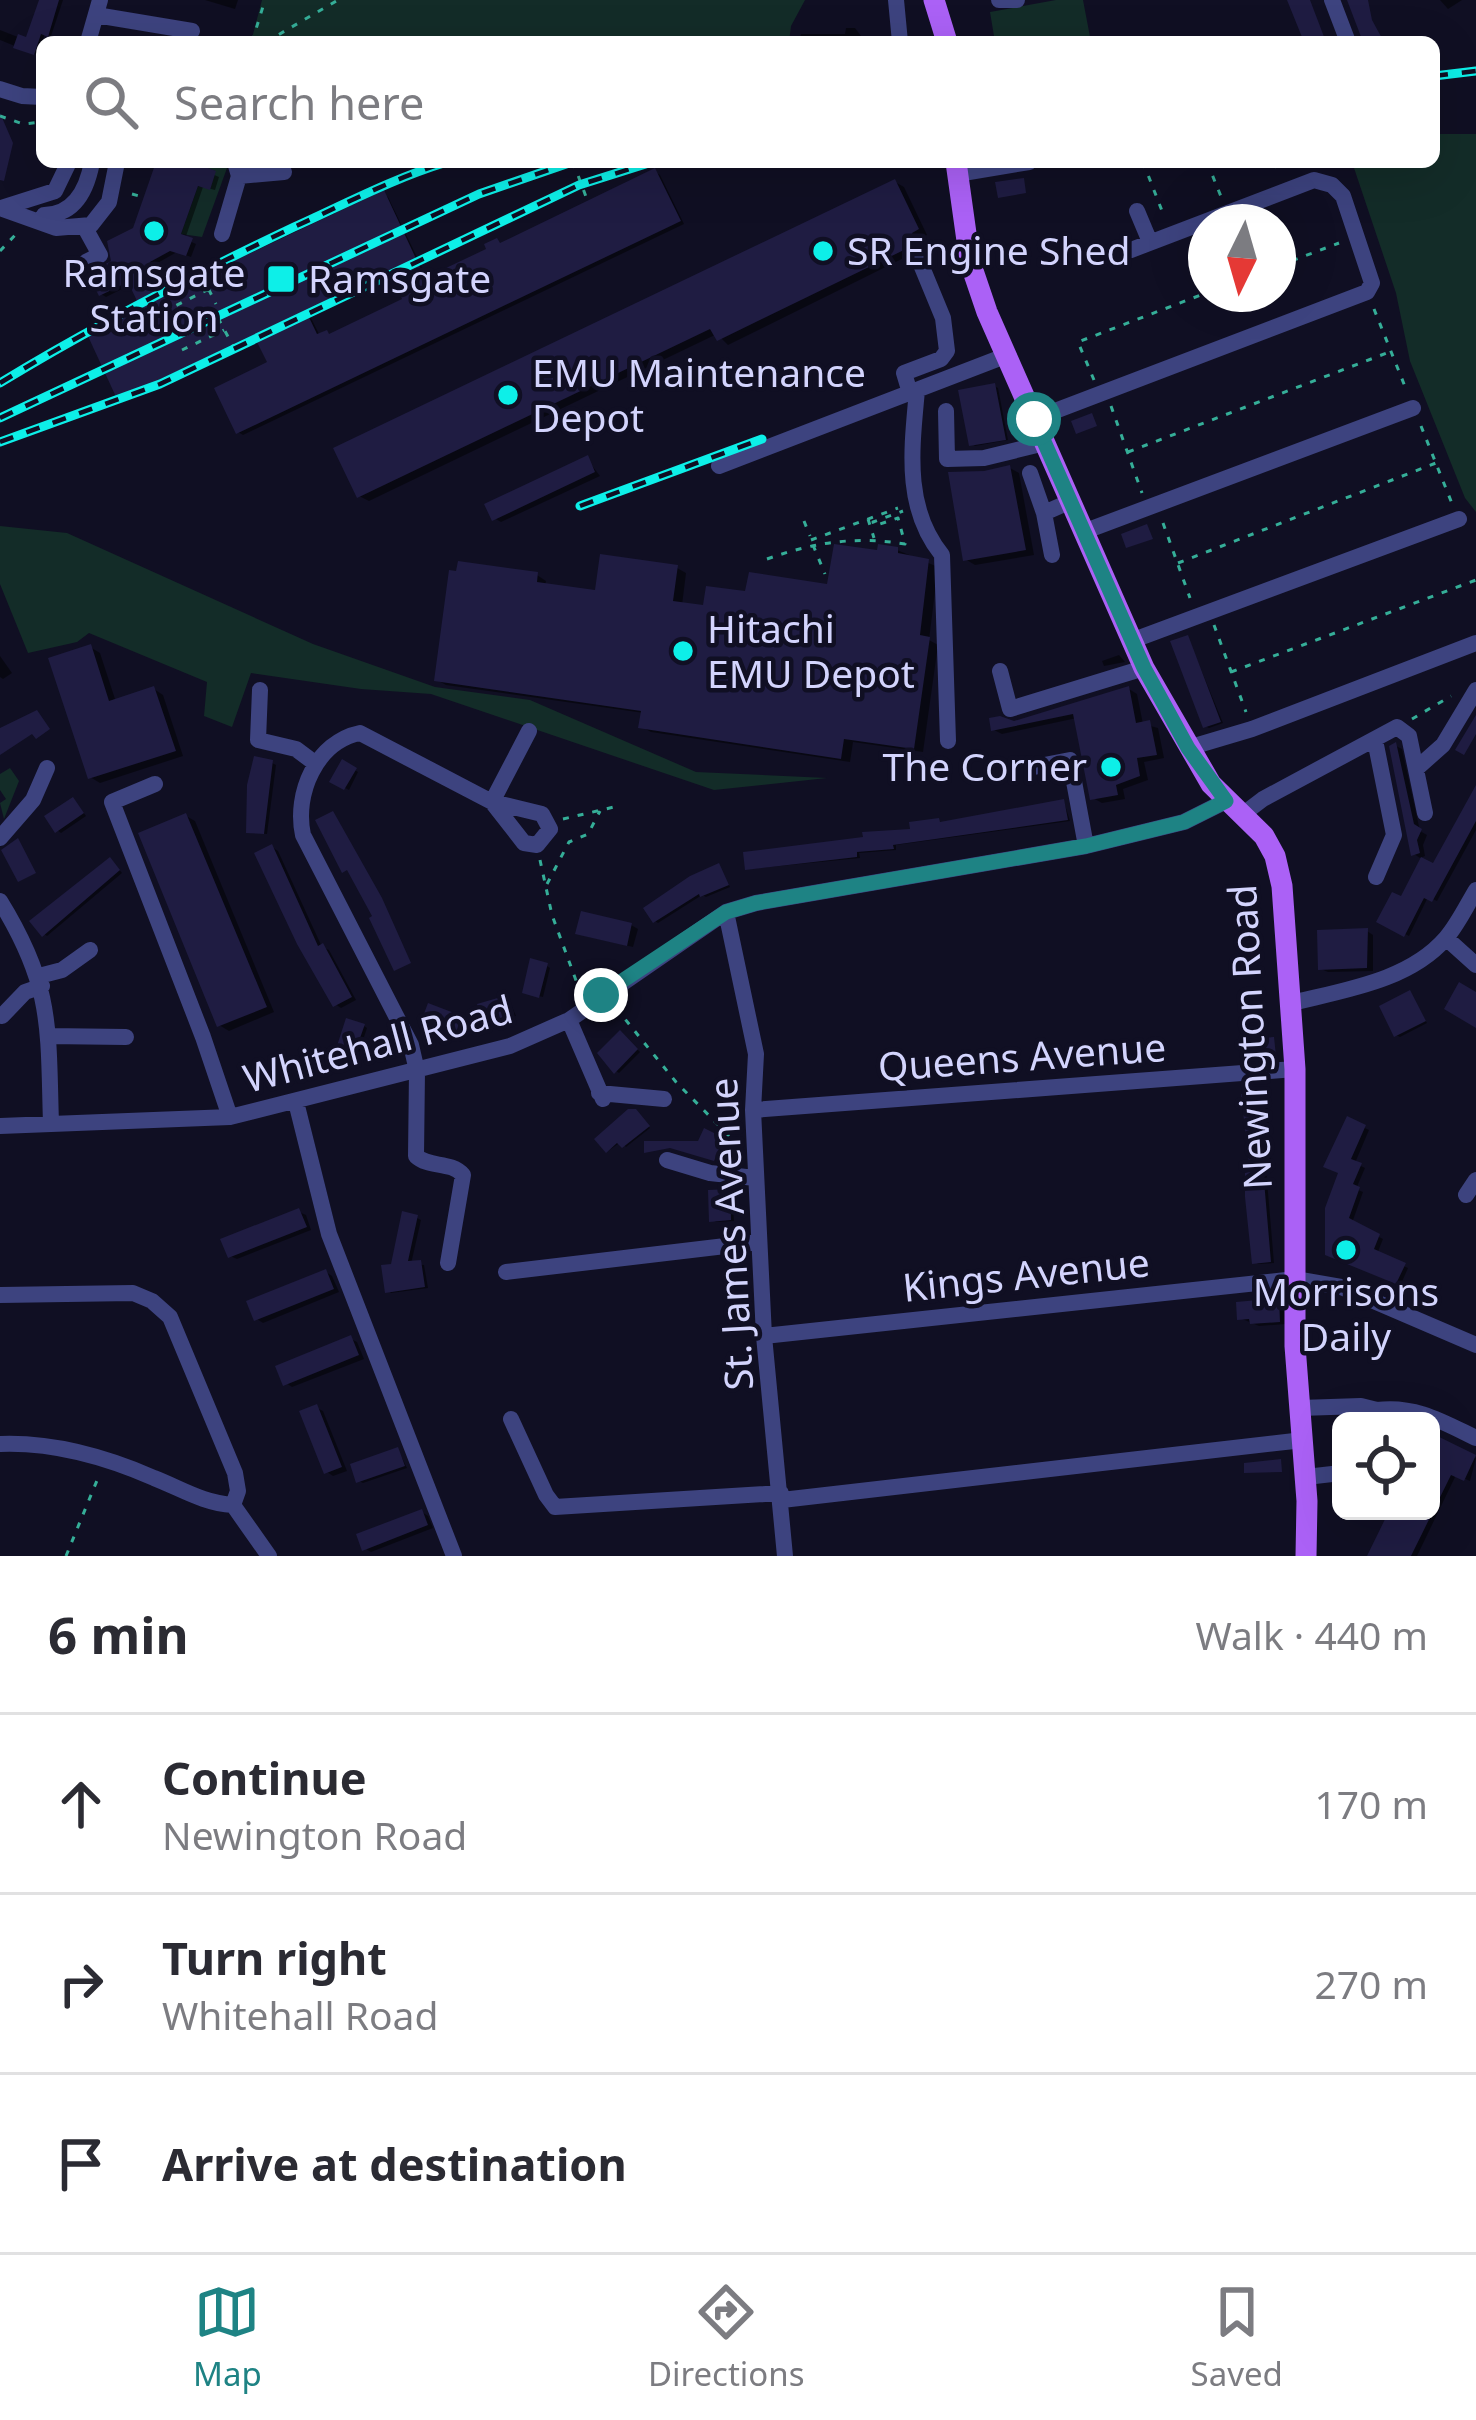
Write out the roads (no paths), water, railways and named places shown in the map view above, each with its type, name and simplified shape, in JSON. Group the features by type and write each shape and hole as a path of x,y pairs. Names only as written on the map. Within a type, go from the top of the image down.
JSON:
{"main road":[{"path":"934,0 945,36"},
{"name":"Newington Road","path":"956,168 970,262 1005,356 1131,641 1188,748 1234,808 1264,836 1275,856 1282,886 1295,1069 1295,1279 1306,1556"}],"street":[{"path":"128,19 133,0"},
{"path":"896,0 899,36"},
{"path":"999,0 1017,0"},
{"path":"1332,0 1346,36"},
{"path":"90,36 98,7 128,19 192,31"},
{"path":"0,89 36,97"},
{"path":"37,220 66,168"},
{"path":"37,220 70,208 82,193 90,168"},
{"path":"0,208 56,228 84,226 101,215 109,202 116,168"},
{"path":"222,234 237,169 284,172"},
{"path":"1034,419 1367,292 1372,283 1343,196 1332,185 1314,180 1131,250"},
{"path":"0,208 55,191"},
{"path":"1137,211 1150,242"},
{"path":"84,226 100,255 86,262"},
{"path":"917,254 943,318 947,351 929,365 904,373 914,392 912,481 926,531 942,555 948,741"},
{"path":"719,466 1005,356"},
{"path":"1083,532 1413,409"},
{"path":"946,411 947,460 984,458 1045,443"},
{"path":"1030,473 1052,554"},
{"path":"1044,513 1070,502"},
{"path":"1131,641 1459,519"},
{"path":"1188,748 1252,729 1476,643"},
{"path":"1000,671 1010,710 1144,668"},
{"path":"260,690 258,740 296,749 316,764"},
{"path":"1425,813 1416,769 1443,745 1467,690"},
{"name":"Whitehall Road","path":"0,1126 230,1117 296,1102 510,1046 569,1020 726,912 756,903 1086,846 1184,822 1279,790 1396,727 1409,736 1416,769"},
{"path":"492,802 530,731"},
{"path":"448,1263 464,1175 416,1156 417,1071 412,1045 303,836 299,818 316,764 330,743 360,733 492,802 535,810 549,823 547,838 537,845 524,843 492,802"},
{"path":"1375,740 1394,835 1376,877"},
{"path":"1034,766 1070,760 1086,846"},
{"path":"0,838 33,800 47,768"},
{"path":"155,784 112,802 230,1117"},
{"path":"1292,1003 1365,985 1412,966 1446,938 1476,890"},
{"path":"0,901 25,941 40,981 48,1036 51,1124"},
{"name":"St. James Avenue","path":"726,912 756,1054 753,1110 764,1336 785,1556"},
{"path":"1446,938 1476,965"},
{"path":"9,953 25,941"},
{"path":"2,1016 25,992 90,950"},
{"path":"569,1020 601,1096 664,1099"},
{"path":"48,1036 126,1037"},
{"name":"Queens Avenue","path":"753,1110 1295,1069"},
{"path":"296,1102 329,1234 454,1556"},
{"path":"667,1160 710,1173 755,1178"},
{"path":"506,1272 760,1242"},
{"name":"Kings Avenue","path":"764,1336 1295,1279 1341,1287 1476,1345"},
{"path":"0,1295 133,1293 152,1301 170,1317 235,1474 238,1491 233,1504"},
{"path":"1300,1408 1361,1406 1372,1412"},
{"path":"1384,1412 1397,1407 1421,1412"},
{"path":"511,1419 555,1507 782,1496 1303,1440"},
{"path":"1440,1421 1476,1438"},
{"path":"0,1444 25,1443 106,1460 211,1504 233,1504"},
{"path":"1306,1477 1332,1474"},
{"path":"233,1504 269,1556"}],"railway":[{"path":"1440,75 1476,71"},
{"path":"0,383 219,263 430,168"},
{"path":"0,418 479,194 555,168"},
{"path":"0,442 160,384 579,185 633,168"},
{"path":"580,506 762,439"}],"place":[{"name":"Ramsgate Station","path":"154,231"},
{"name":"SR Engine Shed","path":"823,251"},
{"name":"Ramsgate","path":"281,279"},
{"name":"EMU Maintenance Depot","path":"508,395"},
{"name":"Hitachi EMU Depot","path":"683,651"},
{"name":"The Corner","path":"1111,767"},
{"name":"Morrisons Daily","path":"1346,1250"}]}
